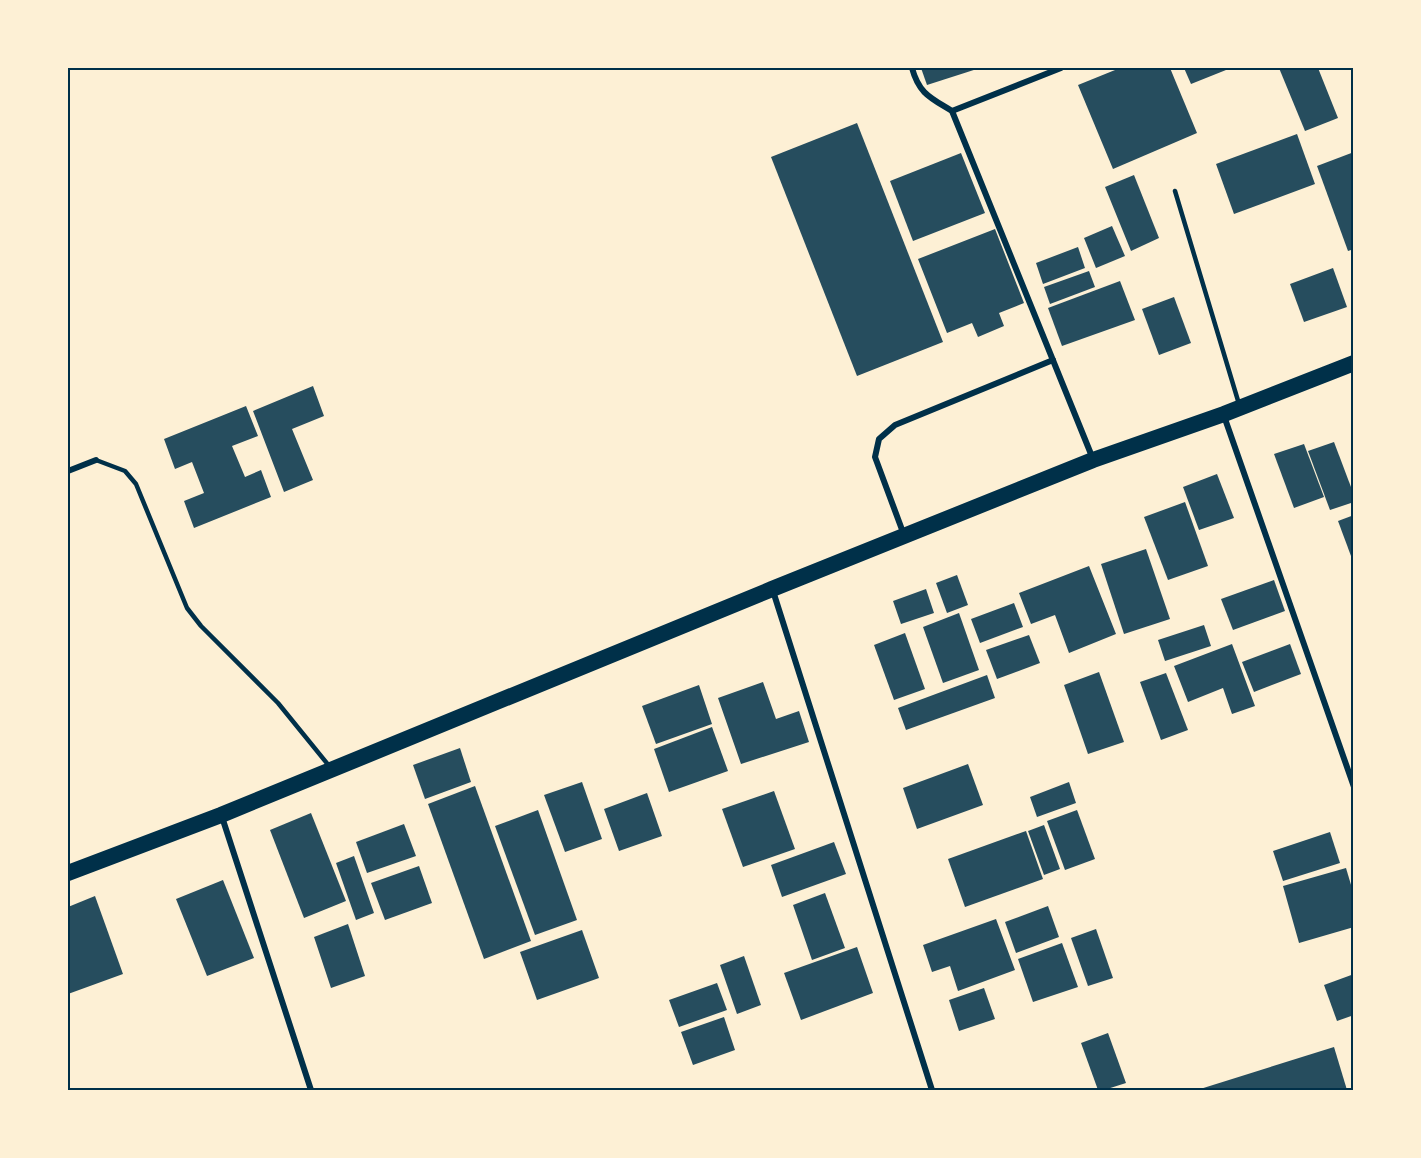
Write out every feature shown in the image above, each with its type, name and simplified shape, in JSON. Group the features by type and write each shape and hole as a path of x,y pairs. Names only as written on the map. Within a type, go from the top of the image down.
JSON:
{"highway":[{"path":"68,873 221,815 904,535 1093,460 1224,414 1353,363"}],"street":[{"path":"912,68 916,82 924,94 952,111 1093,460"},
{"path":"952,111 1061,68"},
{"path":"904,535 875,457 879,440 895,425 1053,360"},
{"path":"1224,414 1353,787"},
{"path":"68,471 96,460"},
{"path":"772,588 932,1090"},
{"path":"221,815 311,1090"}],"lane":[{"path":"1175,191 1240,407"},
{"path":"96,460 125,471 136,484 187,608 201,626 278,703 332,770"}],"building":[{"path":"921,68 980,68 927,85"},
{"path":"1120,68 1170,68 1197,133 1113,169 1078,85"},
{"path":"1184,68 1231,68 1191,84"},
{"path":"1279,68 1318,68 1338,118 1305,131"},
{"path":"857,123 943,342 857,376 771,157"},
{"path":"1297,134 1315,184 1234,214 1216,164"},
{"path":"1354,152 1354,249 1348,251 1317,166"},
{"path":"961,153 985,213 913,241 890,181"},
{"path":"1134,175 1159,238 1131,251 1105,187"},
{"path":"1112,226 1125,256 1096,268 1084,238"},
{"path":"995,229 1024,303 999,313 1004,326 978,337 972,323 947,333 918,259"},
{"path":"1078,247 1085,268 1043,284 1036,263"},
{"path":"1333,268 1347,307 1304,322 1290,284"},
{"path":"1089,271 1095,287 1050,304 1044,287"},
{"path":"1120,281 1135,320 1062,346 1048,308"},
{"path":"1174,297 1191,343 1159,355 1142,309"},
{"path":"313,386 324,416 292,429 313,480 284,492 253,411"},
{"path":"246,406 258,436 232,446 245,477 261,470 271,497 194,528 184,501 204,493 192,462 175,469 164,439"},
{"path":"1334,442 1354,495 1354,502 1330,510 1308,451"},
{"path":"1304,444 1324,497 1294,508 1274,454"},
{"path":"1217,474 1234,518 1199,530 1183,487"},
{"path":"1185,502 1208,566 1168,580 1144,517"},
{"path":"1354,515 1354,555 1351,556 1338,521"},
{"path":"1146,549 1170,619 1124,634 1101,564"},
{"path":"1089,566 1116,634 1069,653 1055,615 1031,624 1019,593"},
{"path":"957,575 968,605 947,613 936,583"},
{"path":"1274,580 1285,611 1233,630 1221,599"},
{"path":"926,589 934,613 901,624 893,601"},
{"path":"1014,603 1023,627 980,643 971,619"},
{"path":"959,613 979,670 943,683 923,627"},
{"path":"1204,625 1211,646 1165,661 1158,640"},
{"path":"905,633 925,689 894,700 874,645"},
{"path":"1029,635 1040,663 997,679 986,650"},
{"path":"1232,644 1255,706 1232,714 1223,688 1188,702 1174,666"},
{"path":"1290,644 1301,674 1254,692 1242,662"},
{"path":"1099,672 1124,742 1088,754 1064,685"},
{"path":"1166,673 1188,730 1161,740 1140,682"},
{"path":"987,675 995,698 906,730 898,708"},
{"path":"763,682 776,719 799,711 809,742 741,764 718,698"},
{"path":"699,685 712,724 656,744 642,706"},
{"path":"712,727 728,771 669,792 654,749"},
{"path":"460,748 471,782 425,799 413,765"},
{"path":"968,764 983,805 917,829 903,788"},
{"path":"582,782 602,839 565,852 544,795"},
{"path":"1069,782 1076,803 1037,817 1030,797"},
{"path":"475,786 531,941 484,959 428,804"},
{"path":"774,791 795,849 743,867 722,809"},
{"path":"647,793 662,836 619,851 604,809"},
{"path":"538,810 577,920 535,935 495,826"},
{"path":"1077,810 1095,859 1065,870 1047,821"},
{"path":"311,813 346,901 304,918 270,830"},
{"path":"404,824 416,856 367,873 356,842"},
{"path":"1044,825 1060,869 1044,875 1028,831"},
{"path":"1026,831 1043,879 965,907 948,859"},
{"path":"1330,832 1340,863 1283,881 1273,851"},
{"path":"834,842 846,874 782,897 771,865"},
{"path":"354,856 374,913 356,920 336,863"},
{"path":"419,866 432,903 385,920 371,883"},
{"path":"1346,868 1354,895 1354,927 1299,943 1283,886"},
{"path":"223,880 254,958 207,976 176,899"},
{"path":"825,893 845,948 812,960 793,905"},
{"path":"95,896 123,974 68,994 68,907"},
{"path":"1048,906 1059,937 1016,953 1005,922"},
{"path":"996,919 1015,970 958,991 950,966 932,972 923,945"},
{"path":"348,924 365,976 331,988 314,937"},
{"path":"1096,929 1113,978 1088,986 1071,938"},
{"path":"582,930 599,978 537,1000 520,952"},
{"path":"1062,943 1078,987 1033,1002 1018,959"},
{"path":"857,947 873,993 801,1020 784,973"},
{"path":"744,956 761,1005 737,1014 720,965"},
{"path":"1354,974 1354,1015 1337,1021 1324,985"},
{"path":"717,983 727,1010 679,1027 669,1000"},
{"path":"984,988 995,1019 959,1031 949,1000"},
{"path":"724,1017 735,1050 693,1065 681,1032"},
{"path":"1108,1033 1126,1083 1098,1090 1081,1043"},
{"path":"1334,1047 1347,1090 1197,1090"}]}
